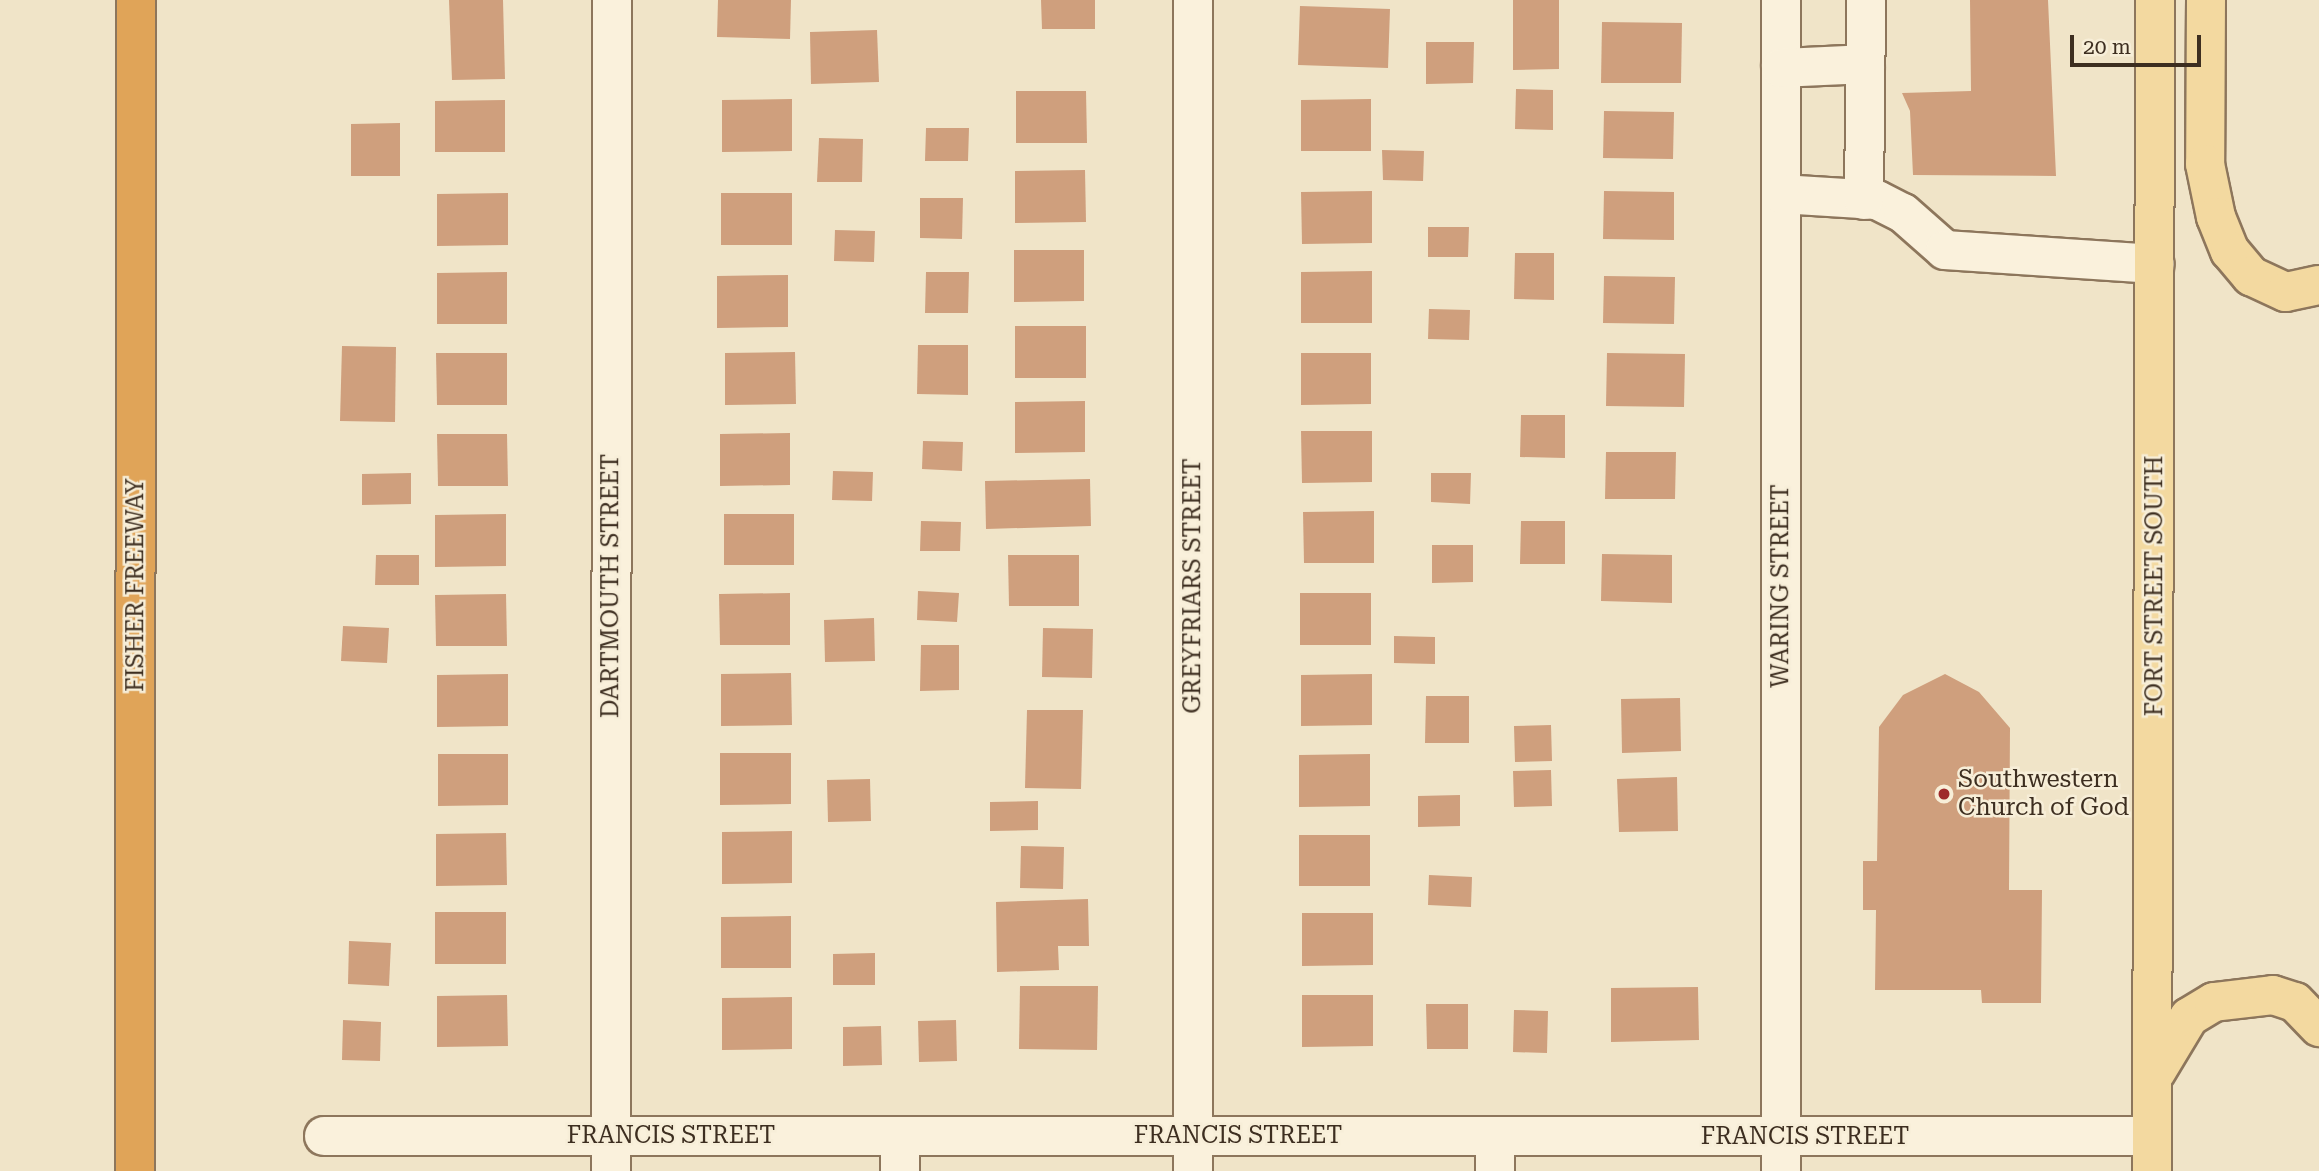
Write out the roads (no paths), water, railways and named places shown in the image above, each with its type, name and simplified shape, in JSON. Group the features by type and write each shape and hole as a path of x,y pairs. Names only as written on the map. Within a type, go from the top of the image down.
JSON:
{"highway":[{"name":"FISHER FREEWAY","path":"135,1171 136,0"}],"main road":[{"name":"FORT STREET SOUTH","path":"2152,1153 2155,1074 2155,0"},
{"path":"2206,0 2205,164 2216,217 2230,251 2251,276 2286,292 2319,285"},
{"path":"2155,1074 2170,1040 2214,1002 2273,995 2295,1002 2319,1027"}],"street":[{"name":"DARTMOUTH STREET","path":"611,1154 612,0"},
{"name":"GREYFRIARS STREET","path":"1193,0 1193,1153"},
{"name":"WARING STREET","path":"1781,0 1781,1154"},
{"path":"1864,200 1866,0"},
{"path":"1781,68 1865,64"},
{"path":"1781,194 1864,200 1903,213 1944,250 2155,264"},
{"name":"FRANCIS STREET","path":"324,1136 611,1154 2152,1153"}],"place":[{"name":"Southwestern Church of God","path":"1944,794"}]}
